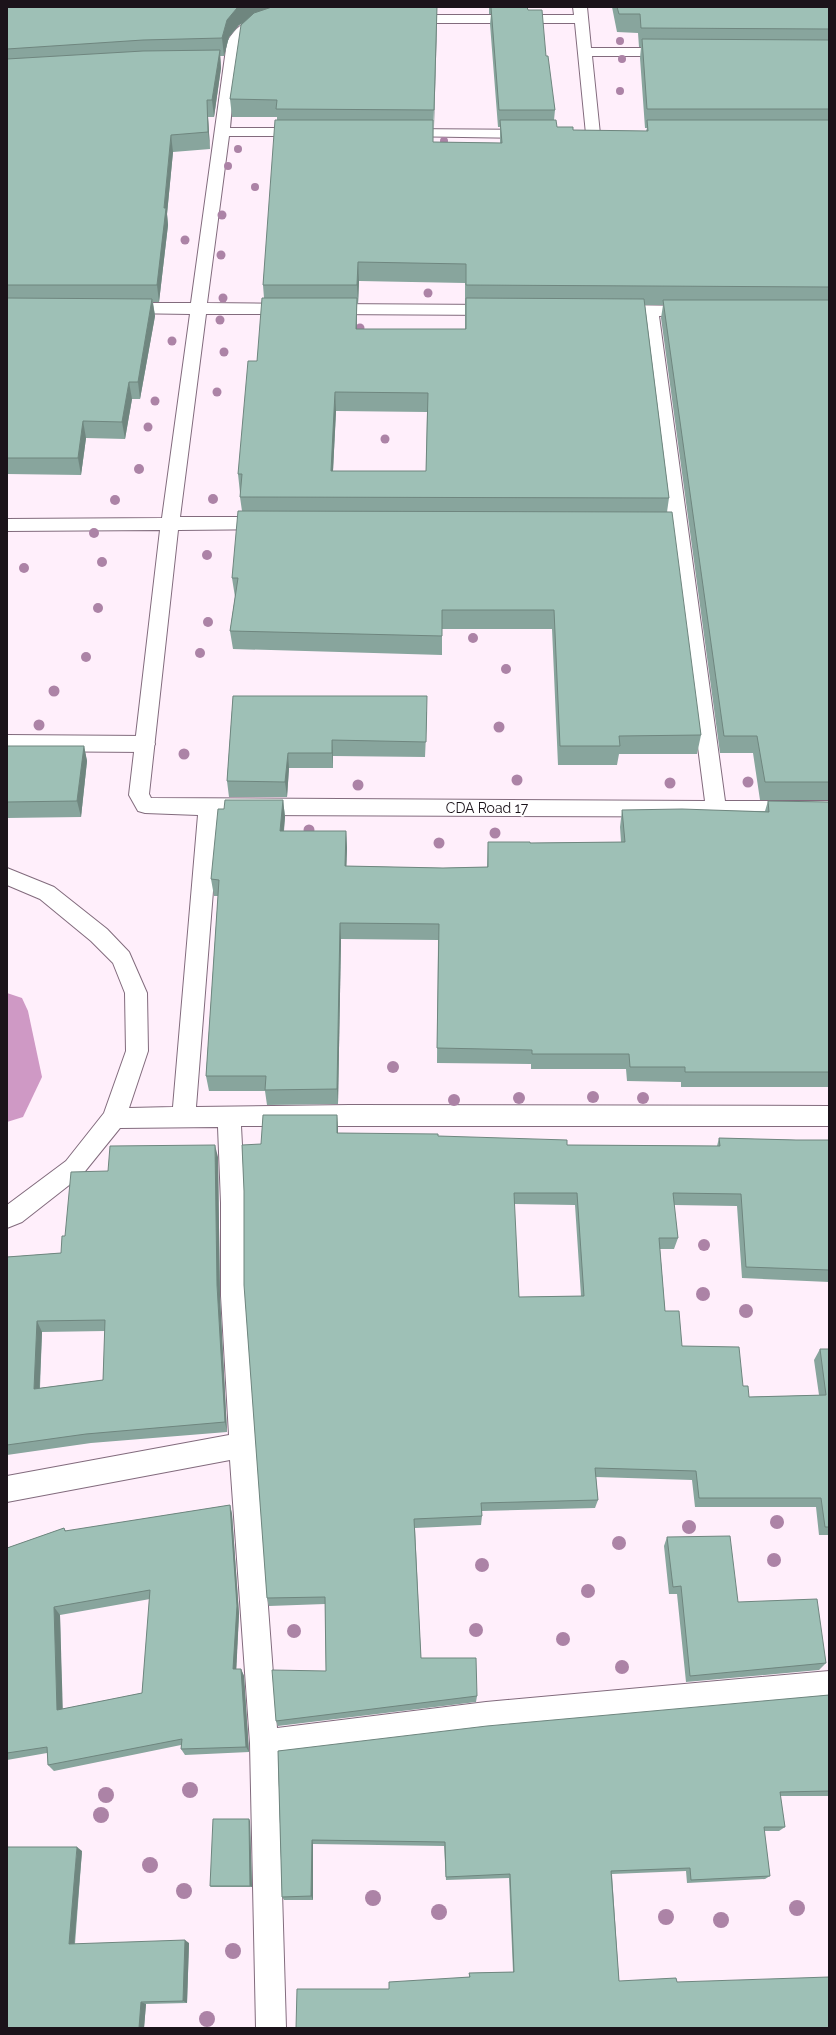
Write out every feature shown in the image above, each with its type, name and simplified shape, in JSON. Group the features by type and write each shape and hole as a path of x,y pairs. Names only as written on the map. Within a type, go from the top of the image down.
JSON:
{"street":[{"path":"391,19 580,13 592,134"},
{"path":"7,743 145,744 170,523 221,132 223,61 240,31 249,25 260,21 281,18"},
{"path":"584,52 685,52"},
{"path":"221,132 315,132"},
{"path":"393,133 547,134"},
{"path":"577,134 608,134"},
{"path":"111,308 516,310"},
{"path":"603,310 705,311"},
{"path":"650,311 716,809"},
{"path":"7,525 287,523"},
{"path":"624,524 679,524"},
{"name":"CDA Road 17","path":"145,744 139,795 145,805 160,807 829,809"},
{"path":"184,1117 210,807"},
{"path":"7,876 47,894 99,934 121,958 136,993 137,1051 114,1118 74,1168 14,1214 7,1217"},
{"path":"114,1118 350,1115 829,1116"},
{"path":"229,1116 233,1203 233,1296 242,1445 264,1743 271,2028"},
{"path":"7,1489 242,1445"},
{"path":"264,1743 486,1716 829,1685"}],"building":[{"path":"7,7 239,7 227,20 222,38 143,40 7,49"},
{"path":"272,7 437,7 434,110 276,109 277,100 230,99 241,25 254,13"},
{"path":"491,7 527,7 528,10 542,10 546,56 548,56 555,110 499,110"},
{"path":"617,7 829,7 829,29 641,28 640,14 619,14"},
{"path":"642,39 829,40 829,109 647,109"},
{"path":"220,50 212,100 207,100 208,132 171,135 164,208 166,208 157,285 7,285 7,59 143,51"},
{"path":"275,120 433,120 433,142 502,143 500,120 556,120 557,127 573,127 573,130 648,131 647,120 829,120 829,287 466,285 466,264 358,262 357,285 263,285"},
{"path":"7,298 152,299 138,382 129,382 122,422 83,421 78,458 7,458"},
{"path":"262,298 357,298 356,329 466,329 466,298 644,299 669,498 240,497 242,474 238,474 248,361 257,361","holes":["335,392 428,393 426,471 331,471"]},
{"path":"663,300 829,300 829,782 765,782 757,736 724,736"},
{"path":"238,511 672,512 701,735 619,736 620,746 560,746 554,610 442,610 442,636 230,631 238,578 232,578"},
{"path":"233,696 427,696 426,742 332,740 332,753 288,753 285,782 227,781"},
{"path":"7,746 84,746 77,801 7,802"},
{"path":"225,800 283,800 280,831 346,831 345,866 443,868 488,867 488,842 625,842 622,810 682,809 769,812 768,801 829,802 829,1072 685,1072 685,1067 630,1067 629,1054 532,1054 532,1050 437,1048 439,924 340,923 337,1089 265,1090 266,1076 206,1076 219,880 211,879 218,809 224,809"},
{"path":"263,1115 337,1115 337,1133 438,1134 438,1136 567,1140 567,1145 720,1146 719,1138 829,1140 829,1270 746,1267 741,1194 673,1193 678,1238 659,1238 665,1311 679,1311 682,1346 739,1347 743,1386 748,1386 749,1397 826,1395 820,1349 829,1349 829,1527 825,1527 821,1498 699,1498 696,1471 595,1468 598,1500 481,1503 482,1516 414,1519 421,1658 476,1658 477,1696 276,1721 272,1670 326,1671 325,1597 267,1598 244,1285 244,1191 242,1145 261,1144","holes":["514,1193 577,1193 584,1296 519,1297"]},
{"path":"215,1145 217,1285 225,1422 86,1434 7,1445 7,1257 61,1253 62,1236 65,1236 71,1172 108,1171 110,1146","holes":["105,1320 103,1380 34,1389 37,1321"]},
{"path":"230,1505 237,1606 233,1669 241,1669 246,1747 181,1749 182,1739 48,1765 47,1747 7,1753 7,1548 64,1528 65,1531","holes":["150,1590 142,1693 57,1710 54,1607"]},
{"path":"730,1536 738,1602 817,1599 826,1663 690,1676 681,1586 673,1587 667,1537"},
{"path":"829,1695 829,1791 780,1792 785,1827 764,1827 770,1876 691,1880 690,1868 611,1871 619,1981 676,1978 677,1982 829,1977 829,2028 296,2028 297,1989 389,1989 389,1982 470,1977 469,1973 514,1972 510,1874 446,1877 445,1842 312,1840 311,1896 282,1897 278,1751 487,1726"},
{"path":"213,1819 249,1819 250,1886 210,1886"},
{"path":"7,1847 77,1847 69,1944 185,1940 183,2001 141,2002 139,2028 7,2028"}],"waterway":[{"path":"7,1011 20,1077 7,1103"}]}
